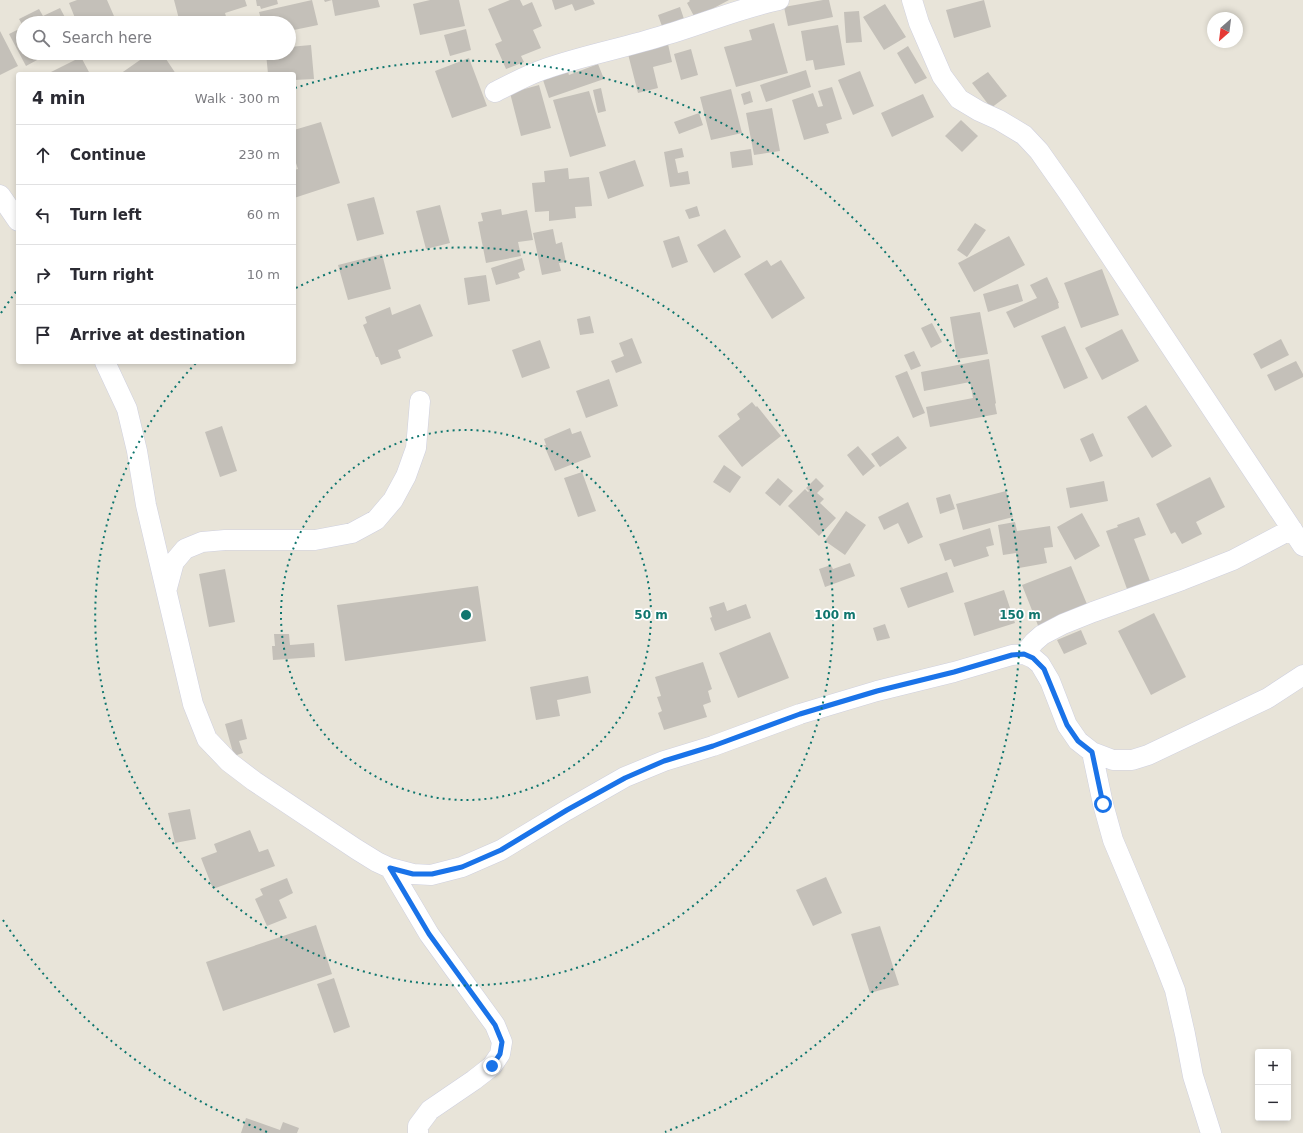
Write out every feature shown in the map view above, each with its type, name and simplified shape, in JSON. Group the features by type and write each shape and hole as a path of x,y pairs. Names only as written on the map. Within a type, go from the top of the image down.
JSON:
{"street":[{"path":"495,92 550,67 584,56 648,41 726,15 779,0"},
{"path":"912,0 919,24 942,76 959,99 1024,135 1039,151 1200,389 1303,546"},
{"path":"0,195 16,218"},
{"path":"106,364 127,408 137,451 146,505 193,704 207,739 229,762 254,781 356,849 390,868 413,874 432,874 462,867 501,850 567,810 625,778 664,761 713,746 800,714 877,691 954,672 1012,655 1024,654 1033,658 1044,669 1067,725 1078,741 1092,752 1113,760 1132,760 1148,755 1268,698 1303,675"},
{"path":"166,590 174,562 185,549 202,542 225,540 314,540 352,534 376,520 393,500 406,476 416,448 420,401"},
{"path":"1024,654 1038,638 1063,624 1232,560 1292,529"},
{"path":"1092,752 1103,804 1113,840 1175,990 1193,1076 1211,1133"},
{"path":"390,868 429,934 495,1025 502,1042 500,1054 492,1066 430,1110 418,1126 418,1133"}],"building":[{"path":"77,0 107,0 114,16 74,16 69,3"},
{"path":"174,0 245,0 247,6 225,13 226,16 178,16"},
{"path":"256,0 277,0 278,4 261,9 260,6 257,6"},
{"path":"312,0 318,25 296,30 296,16 260,16 259,12"},
{"path":"332,0 378,0 380,7 335,16"},
{"path":"430,0 459,0 465,26 420,35 413,4"},
{"path":"510,0 520,0 523,6 532,2 542,26 533,30 541,48 521,56 524,62 506,69 495,44 502,41 488,9"},
{"path":"552,0 593,0 595,4 575,11 572,4 555,10"},
{"path":"689,0 729,0 695,18 687,3 690,1"},
{"path":"829,0 833,17 788,26 784,7"},
{"path":"984,0 991,27 954,38 946,10"},
{"path":"885,4 906,37 884,50 863,17"},
{"path":"680,7 686,25 664,32 658,15"},
{"path":"60,8 64,16 43,16"},
{"path":"39,9 43,16 25,16"},
{"path":"859,11 862,42 846,43 844,12"},
{"path":"774,23 788,73 736,87 724,47 752,40 749,30"},
{"path":"838,25 845,65 815,70 813,60 806,61 801,31"},
{"path":"466,29 471,50 450,56 444,35"},
{"path":"16,30 16,47 9,34"},
{"path":"0,31 18,66 0,75"},
{"path":"668,44 672,62 653,67 658,88 638,93 628,54"},
{"path":"311,45 314,79 296,80 296,72 268,72 267,60 296,60 296,46"},
{"path":"908,46 927,78 915,84 897,53"},
{"path":"691,49 698,75 681,80 674,54"},
{"path":"469,58 487,106 452,118 435,71"},
{"path":"23,60 37,60 26,66"},
{"path":"75,60 83,60 89,72 51,72"},
{"path":"140,60 167,60 175,72 123,72"},
{"path":"598,64 604,79 549,98 543,80 568,72 569,75"},
{"path":"806,70 811,87 766,102 760,85"},
{"path":"860,71 874,106 853,115 838,80"},
{"path":"988,72 1007,96 991,108 972,83"},
{"path":"539,85 551,128 521,136 510,93"},
{"path":"832,87 842,119 826,124 829,133 804,140 792,100 813,93 818,107 823,106 818,91"},
{"path":"601,88 606,111 598,113 593,90"},
{"path":"731,89 742,133 711,140 700,97"},
{"path":"589,91 606,146 570,157 553,100"},
{"path":"750,91 753,102 744,105 741,94"},
{"path":"923,94 934,117 892,137 881,113"},
{"path":"772,108 780,151 754,155 746,113"},
{"path":"699,113 703,125 679,134 674,122"},
{"path":"961,120 978,136 962,152 945,136"},
{"path":"321,122 340,183 296,197 296,170 298,169 296,163 296,129"},
{"path":"682,148 684,157 675,159 678,173 688,171 690,184 670,187 664,152"},
{"path":"751,149 753,165 732,168 730,152"},
{"path":"635,160 644,186 608,199 599,172"},
{"path":"568,168 569,179 589,177 592,206 575,207 576,218 549,221 549,211 535,212 532,183 545,182 544,171"},
{"path":"374,197 384,234 357,241 347,204"},
{"path":"440,205 450,243 426,249 416,211"},
{"path":"697,206 700,216 689,219 685,210"},
{"path":"501,209 502,215 527,210 533,240 518,242 521,256 486,263 478,222 483,221 481,213"},
{"path":"975,223 986,230 967,257 957,250"},
{"path":"553,229 556,244 562,242 566,262 559,263 561,271 542,275 533,233"},
{"path":"725,229 741,257 714,273 697,245"},
{"path":"679,236 688,262 672,268 663,241"},
{"path":"1009,236 1025,265 974,292 958,263"},
{"path":"382,254 391,289 348,300 338,265"},
{"path":"522,258 525,270 518,273 520,278 496,285 491,268"},
{"path":"767,260 771,266 781,260 805,298 772,319 744,274"},
{"path":"1102,269 1119,315 1081,328 1064,283"},
{"path":"486,275 490,301 468,305 464,278"},
{"path":"1047,277 1059,303 1059,308 1014,328 1006,312 1037,298 1030,285"},
{"path":"1018,284 1023,301 988,312 983,294"},
{"path":"420,304 433,336 398,350 401,358 381,365 378,357 376,357 363,325 367,323 365,317 390,307 392,315"},
{"path":"980,312 988,354 957,359 950,317"},
{"path":"590,316 594,333 580,335 577,319"},
{"path":"932,323 942,342 931,348 921,328"},
{"path":"1065,326 1088,378 1064,389 1041,336"},
{"path":"1122,329 1139,361 1102,380 1085,348"},
{"path":"632,338 642,363 616,373 611,361 624,356 619,343"},
{"path":"1281,339 1289,355 1261,369 1253,354"},
{"path":"540,340 550,368 522,378 512,350"},
{"path":"914,351 921,366 911,370 904,355"},
{"path":"989,359 997,414 930,427 926,407 973,398 970,382 924,391 921,372"},
{"path":"1296,361 1303,374 1303,377 1275,391 1267,375"},
{"path":"907,371 925,413 913,418 895,376"},
{"path":"609,379 618,406 586,418 576,391"},
{"path":"752,402 756,407 757,406 781,436 742,467 718,436 740,419 737,414"},
{"path":"1146,405 1172,446 1152,458 1127,417"},
{"path":"222,426 237,471 220,477 205,432"},
{"path":"570,428 572,434 581,431 591,457 555,471 544,445 546,445 544,439"},
{"path":"1093,433 1103,456 1090,462 1080,439"},
{"path":"898,436 907,448 880,467 871,454"},
{"path":"858,446 875,466 863,476 847,455"},
{"path":"724,465 741,477 730,493 713,482"},
{"path":"582,472 596,511 578,517 564,478"},
{"path":"1210,477 1225,507 1196,522 1202,534 1182,544 1175,532 1171,534 1156,504"},
{"path":"778,478 793,491 780,506 765,493"},
{"path":"816,478 824,486 817,493 824,499 820,503 836,518 819,536 788,506 805,489 808,492 809,491 806,488"},
{"path":"1104,481 1108,501 1070,508 1066,488"},
{"path":"1006,491 1013,517 963,530 956,504"},
{"path":"950,494 955,509 940,514 936,498"},
{"path":"908,502 923,537 908,544 898,523 884,530 878,517"},
{"path":"846,511 866,525 845,555 825,541"},
{"path":"1082,513 1100,546 1075,560 1057,527"},
{"path":"1139,517 1146,535 1134,539 1150,581 1127,589 1106,531 1118,527 1117,525"},
{"path":"1015,522 1017,531 1050,526 1053,547 1044,548 1047,563 1019,568 1016,553 1003,555 998,525"},
{"path":"990,528 994,545 986,547 989,556 954,567 951,559 945,561 939,544"},
{"path":"850,563 855,576 825,587 819,569 831,565 833,569"},
{"path":"1071,566 1089,609 1039,628 1022,585"},
{"path":"225,569 235,622 209,627 199,574"},
{"path":"947,572 954,592 908,608 900,588"},
{"path":"478,586 486,641 345,661 337,605"},
{"path":"1004,590 1015,623 974,636 964,603"},
{"path":"724,602 727,611 746,604 751,618 715,631 710,618 712,617 709,607"},
{"path":"1154,613 1186,677 1151,695 1118,631"},
{"path":"885,624 890,638 877,641 873,628"},
{"path":"1081,630 1087,644 1064,654 1057,640"},
{"path":"770,632 789,678 738,698 719,653"},
{"path":"274,634 289,634 290,645 314,643 315,657 273,660 272,646 275,646"},
{"path":"703,662 712,689 708,691 711,702 703,705 707,717 664,730 658,713 662,711 657,697 661,696 655,677"},
{"path":"588,676 591,693 557,700 560,716 536,720 530,687"},
{"path":"242,719 247,739 239,741 243,753 234,756 225,724"},
{"path":"190,809 196,839 175,843 168,813"},
{"path":"250,830 259,852 268,849 275,866 213,889 201,858 217,852 214,844"},
{"path":"826,877 842,913 813,926 796,890"},
{"path":"287,878 293,893 279,900 287,918 267,926 255,899 263,895 260,889"},
{"path":"316,925 332,974 223,1011 206,962"},
{"path":"880,926 899,985 870,993 851,934"},
{"path":"334,978 350,1027 334,1033 317,984"},
{"path":"246,1118 280,1130 283,1122 299,1128 297,1133 241,1133"}],"route":[{"path":"492,1066 500,1054 502,1042 495,1025 429,934 390,868 413,874 432,874 462,867 501,850 567,810 625,778 664,761 713,746 800,714 877,691 954,672 1012,655 1024,654 1033,658 1044,669 1067,725 1078,741 1092,752 1103,804"}]}
